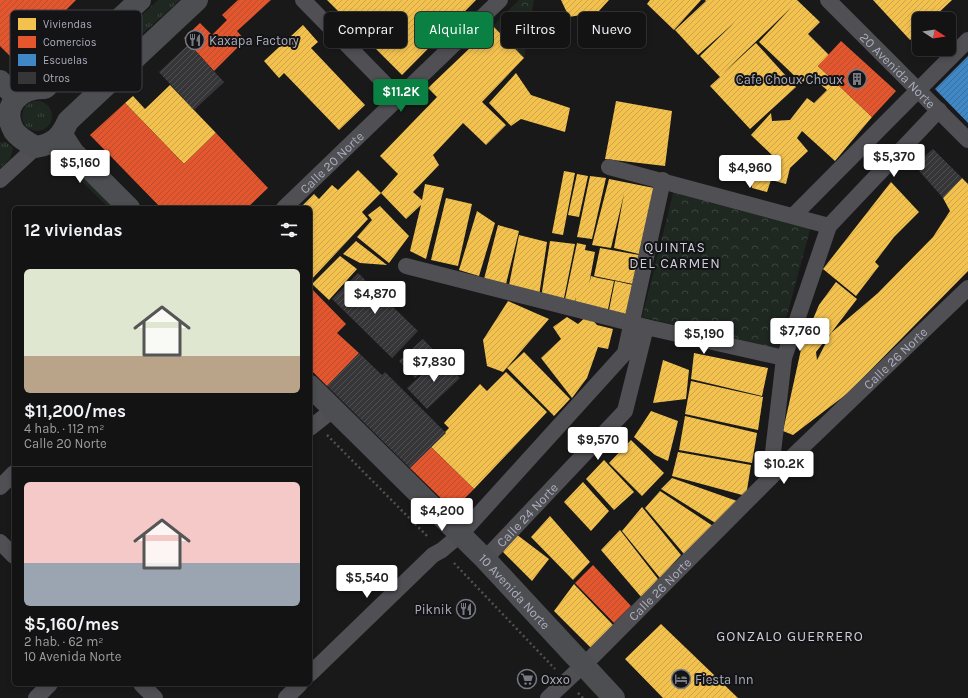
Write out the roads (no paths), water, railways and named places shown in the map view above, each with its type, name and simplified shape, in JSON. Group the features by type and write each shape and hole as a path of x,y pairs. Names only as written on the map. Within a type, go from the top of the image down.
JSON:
{"street":[{"path":"129,10 140,0"},
{"path":"142,52 197,0"},
{"path":"303,0 398,97"},
{"name":"Calle 20 Norte","path":"286,206 500,0"},
{"name":"20 Avenida Norte","path":"828,0 968,140"},
{"path":"794,215 968,40"},
{"path":"0,81 10,91"},
{"path":"11,92 16,97"},
{"path":"23,92 16,97 8,109 4,122 24,141 36,147"},
{"path":"0,180 36,147 50,144 62,135 68,121 99,92"},
{"path":"770,478 784,358 828,226 939,110"},
{"path":"62,135 73,152 127,206"},
{"path":"609,167 794,215 828,226"},
{"name":"Calle 24 Norte","path":"485,559 625,411 663,180"},
{"path":"406,266 639,325 784,358"},
{"name":"Calle 26 Norte","path":"548,698 770,478 968,288"},
{"name":"Calle 24 Norte","path":"312,672 433,555 442,550 461,534 625,353 639,325"},
{"name":"10 Avenida Norte","path":"312,388 461,534 614,698"},
{"path":"312,426 334,409"},
{"path":"0,487 12,475"},
{"path":"0,542 12,554"},
{"path":"36,698 48,686"},
{"path":"143,686 155,698"},
{"path":"286,698 298,686"}],"place":[{"name":"Kaxapa Factory","path":"195,40"},
{"name":"Cafe Choux Choux","path":"857,79"},
{"name":"Piknik","path":"466,609"},
{"name":"Oxxo","path":"527,679"},
{"name":"Fiesta Inn","path":"681,679"}],"district":[{"name":"QUINTAS DEL CARMEN","path":"675,256"},
{"name":"GONZALO GUERRERO","path":"790,636"}]}
